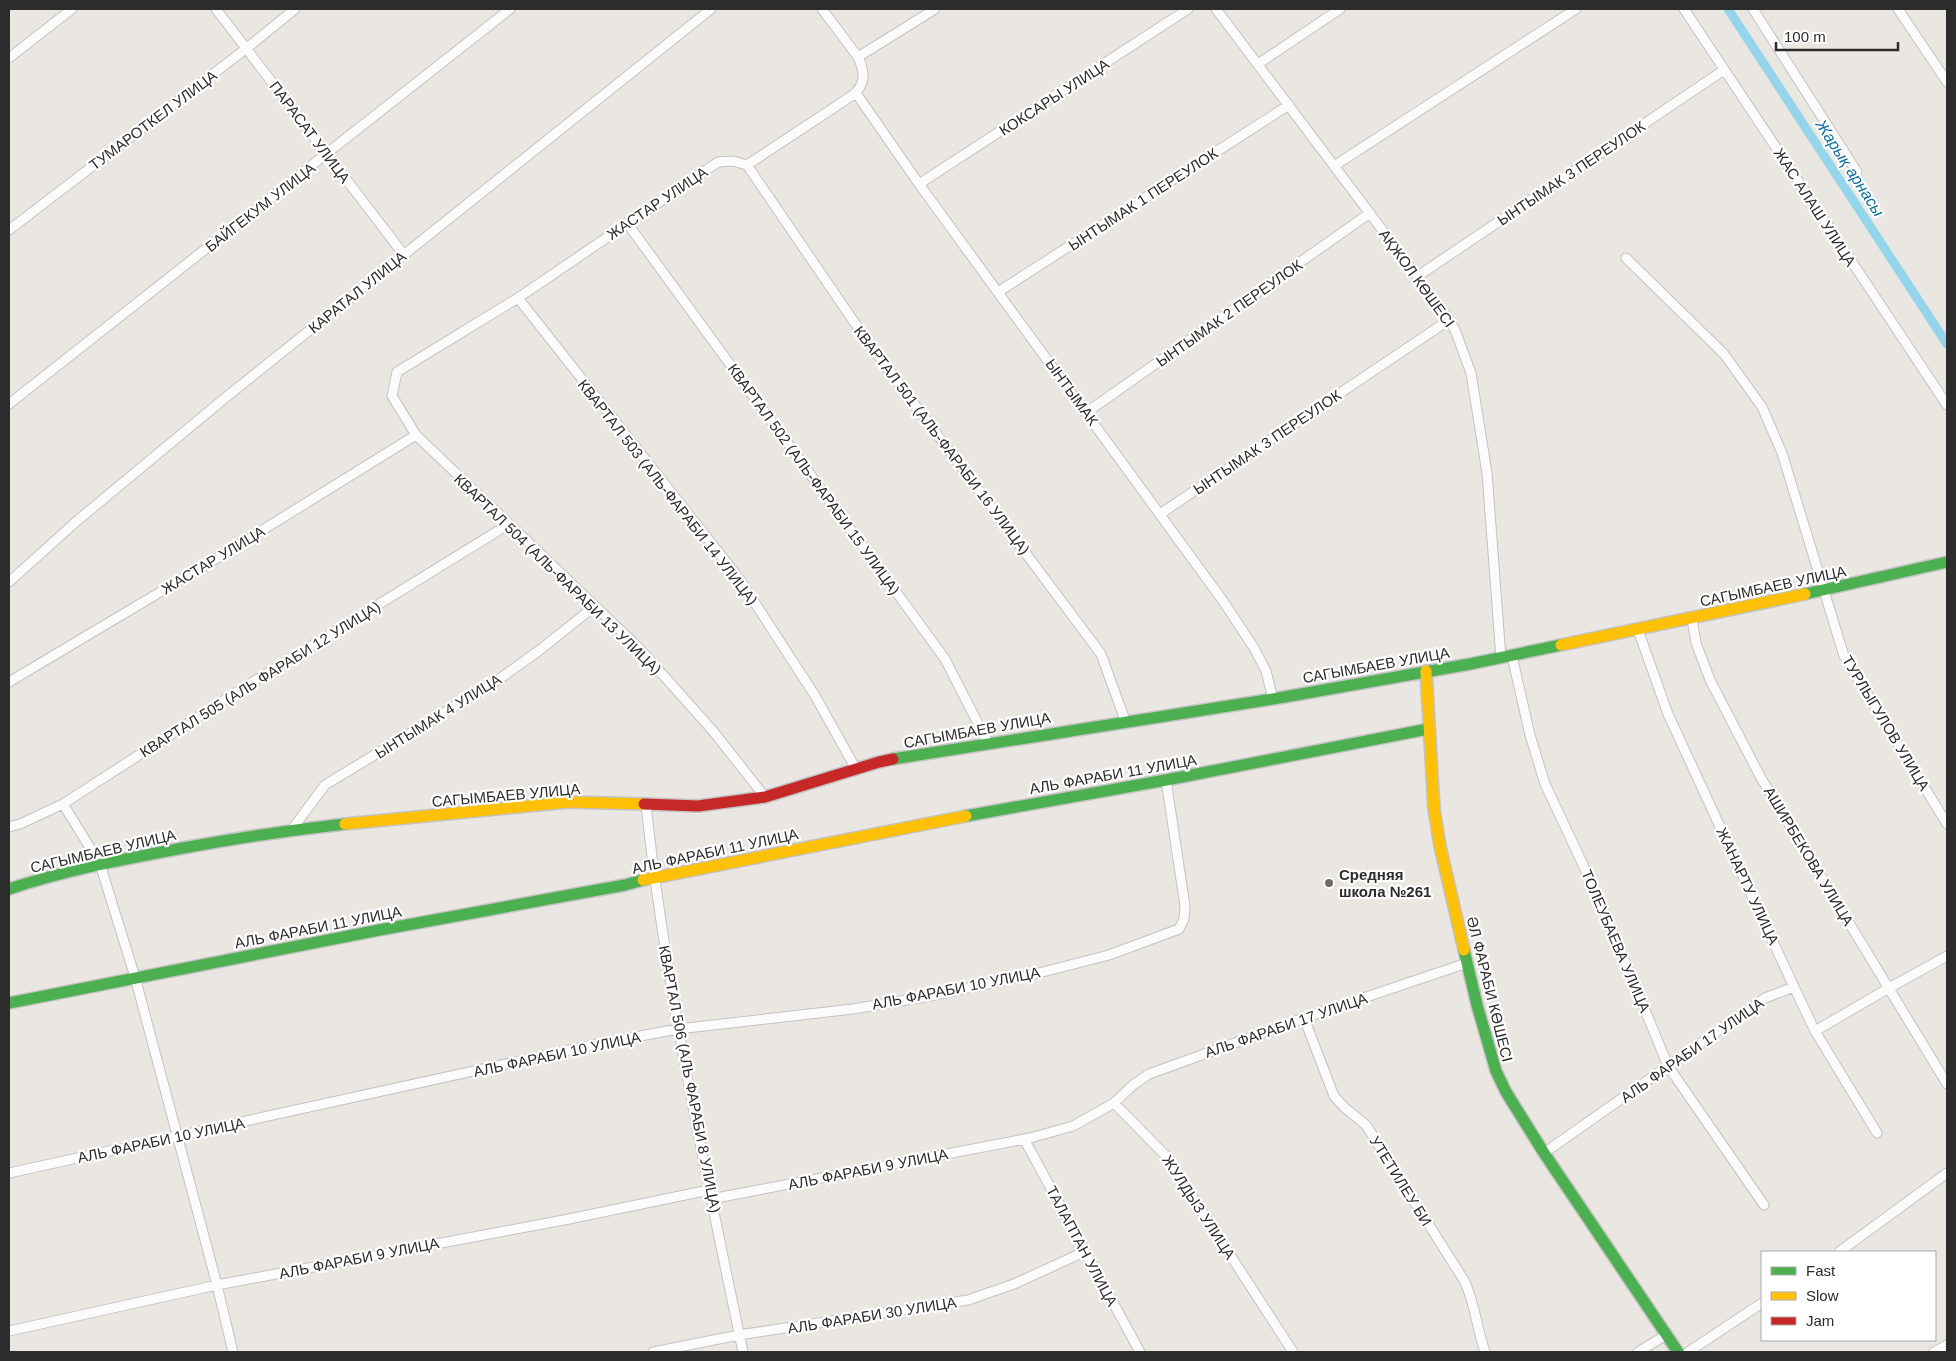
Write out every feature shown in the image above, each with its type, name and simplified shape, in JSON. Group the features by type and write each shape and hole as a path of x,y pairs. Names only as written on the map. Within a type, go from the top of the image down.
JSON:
{"street":[{"path":"9,58 72,9"},
{"name":"ПАРАСАТ УЛИЦА","path":"216,9 404,256"},
{"name":"ТУМАРОТКЕЛ УЛИЦА","path":"9,230 247,48 295,9"},
{"name":"БАЙГЕКУМ УЛИЦА","path":"9,404 510,9"},
{"name":"КАРАТАЛ УЛИЦА","path":"9,582 78,520 203,416 711,9"},
{"path":"747,165 822,117 856,92 862,85 864,77 863,68 858,57 822,9"},
{"path":"858,57 934,9"},
{"name":"КОКСАРЫ УЛИЦА","path":"919,184 1188,9"},
{"name":"АҚЖОЛ КӨШЕСІ","path":"1216,9 1418,276 1455,330 1471,373 1486,464 1506,657"},
{"path":"1258,64 1340,9"},
{"path":"1334,166 1576,9"},
{"name":"ЖАС АЛАШ УЛИЦА","path":"1684,9 1947,406"},
{"path":"1753,9 1857,172"},
{"path":"1898,9 1947,82"},
{"name":"ЫНТЫМАК 3 ПЕРЕУЛОК","path":"1418,276 1724,70"},
{"name":"ЫНТЫМАК","path":"856,92 919,184 1223,600 1254,648 1266,671 1273,699"},
{"name":"ЫНТЫМАК 1 ПЕРЕУЛОК","path":"998,292 1289,105"},
{"name":"ЖАСТАР УЛИЦА","path":"392,396 398,372 518,298 718,162 733,161 747,165"},
{"name":"КВАРТАЛ 501 (АЛЬ-ФАРАБИ 16 УЛИЦА)","path":"747,165 864,338 1101,654 1125,720"},
{"name":"ЫНТЫМАК 2 ПЕРЕУЛОК","path":"1087,412 1370,214"},
{"name":"КВАРТАЛ 502 (АЛЬ-ФАРАБИ 15 УЛИЦА)","path":"627,223 945,659 988,743"},
{"name":"ТУРЛЫГУЛОВ УЛИЦА","path":"1626,258 1724,354 1762,407 1782,453 1844,656 1947,824"},
{"name":"КВАРТАЛ 503 (АЛЬ-ФАРАБИ 14 УЛИЦА)","path":"518,298 738,577 814,694 856,769"},
{"name":"ЫНТЫМАК 3 ПЕРЕУЛОК","path":"1160,514 1449,320"},
{"name":"КВАРТАЛ 504 (АЛЬ-ФАРАБИ 13 УЛИЦА)","path":"392,396 416,435 639,648 713,731 765,797"},
{"name":"ЖАСТАР УЛИЦА","path":"9,682 219,557 416,435"},
{"name":"КВАРТАЛ 505 (АЛЬ ФАРАБИ 12 УЛИЦА)","path":"9,827 20,824 63,804 235,694 509,524"},
{"name":"САГЫМБАЕВ УЛИЦА","path":"9,889 49,876 100,864 250,836 309,828 568,802 698,806 765,797 856,769 920,754 1125,720 1273,699 1506,657 1824,591 1947,562"},
{"name":"ЫНТЫМАК 4 УЛИЦА","path":"290,832 325,785 498,680 595,606"},
{"name":"АШИРБЕКОВА УЛИЦА","path":"1692,619 1696,643 1710,680 1761,778 1947,1084"},
{"name":"ЖАНАРТУ УЛИЦА","path":"1638,630 1668,714 1794,987 1815,1031 1877,1134"},
{"name":"ТОЛЕУБАЕВА УЛИЦА","path":"1506,657 1545,784 1602,903 1668,1066 1764,1205"},
{"name":"ӘЛ ФАРАБИ КӨШЕСІ","path":"1426,671 1434,809 1440,846 1467,963 1496,1071 1506,1092 1544,1153 1678,1352"},
{"name":"АЛЬ ФАРАБИ 11 УЛИЦА","path":"9,1003 135,977 625,885 654,877 925,823 1166,780 1428,729"},
{"name":"АЛЬ ФАРАБИ 10 УЛИЦА","path":"9,1174 592,1045 678,1029 853,1008 930,996 1031,975 1108,955 1179,929 1184,919 1185,906 1166,780"},
{"path":"63,804 100,864 135,977 233,1352"},
{"name":"КВАРТАЛ 506 (АЛЬ ФАРАБИ 8 УЛИЦА)","path":"646,805 654,877 678,1029 743,1352"},
{"path":"1815,1031 1947,956"},
{"name":"АЛЬ ФАРАБИ 17 УЛИЦА","path":"1114,1103 1133,1085 1149,1074 1304,1018 1467,963"},
{"name":"АЛЬ ФАРАБИ 17 УЛИЦА","path":"1544,1153 1765,998 1794,987"},
{"name":"УТЕТИЛЕУ БИ","path":"1304,1018 1334,1096 1344,1108 1366,1126 1465,1282 1471,1296 1485,1352"},
{"path":"1024,1139 1073,1126 1114,1103"},
{"name":"ЖУЛДЫЗ УЛИЦА","path":"1114,1103 1166,1156 1293,1352"},
{"name":"АЛЬ ФАРАБИ 9 УЛИЦА","path":"9,1331 217,1285 564,1220 1024,1139"},
{"name":"ТАЛАПТАН УЛИЦА","path":"1024,1139 1140,1352"},
{"path":"1840,1251 1947,1173"},
{"name":"АЛЬ ФАРАБИ 30 УЛИЦА","path":"653,1352 739,1335 968,1300 1014,1284 1084,1252"},
{"path":"1688,1352 1761,1304"},
{"path":"1638,1352 1666,1335"},
{"path":"1934,1352 1947,1345"}],"waterway":[{"name":"Жарық арнасы","path":"1728,9 1947,344"}],"traffic: fast":[{"path":"1805,594 1947,562"},
{"path":"893,759 1273,699 1470,664 1561,645"},
{"path":"966,816 1166,780 1428,729"},
{"path":"9,889 30,882 139,856 203,844 345,824"},
{"path":"9,1003 643,880"},
{"path":"1464,950 1496,1071 1506,1092 1544,1153 1678,1352"}],"traffic: slow":[{"path":"1561,645 1805,594"},
{"path":"1426,671 1434,809 1440,846 1464,950"},
{"path":"345,824 568,802 644,804"},
{"path":"643,880 966,816"}],"traffic: jam":[{"path":"644,804 698,806 765,797 893,759"}],"place":[{"name":"Средняя школа №261","path":"1329,883"}]}
